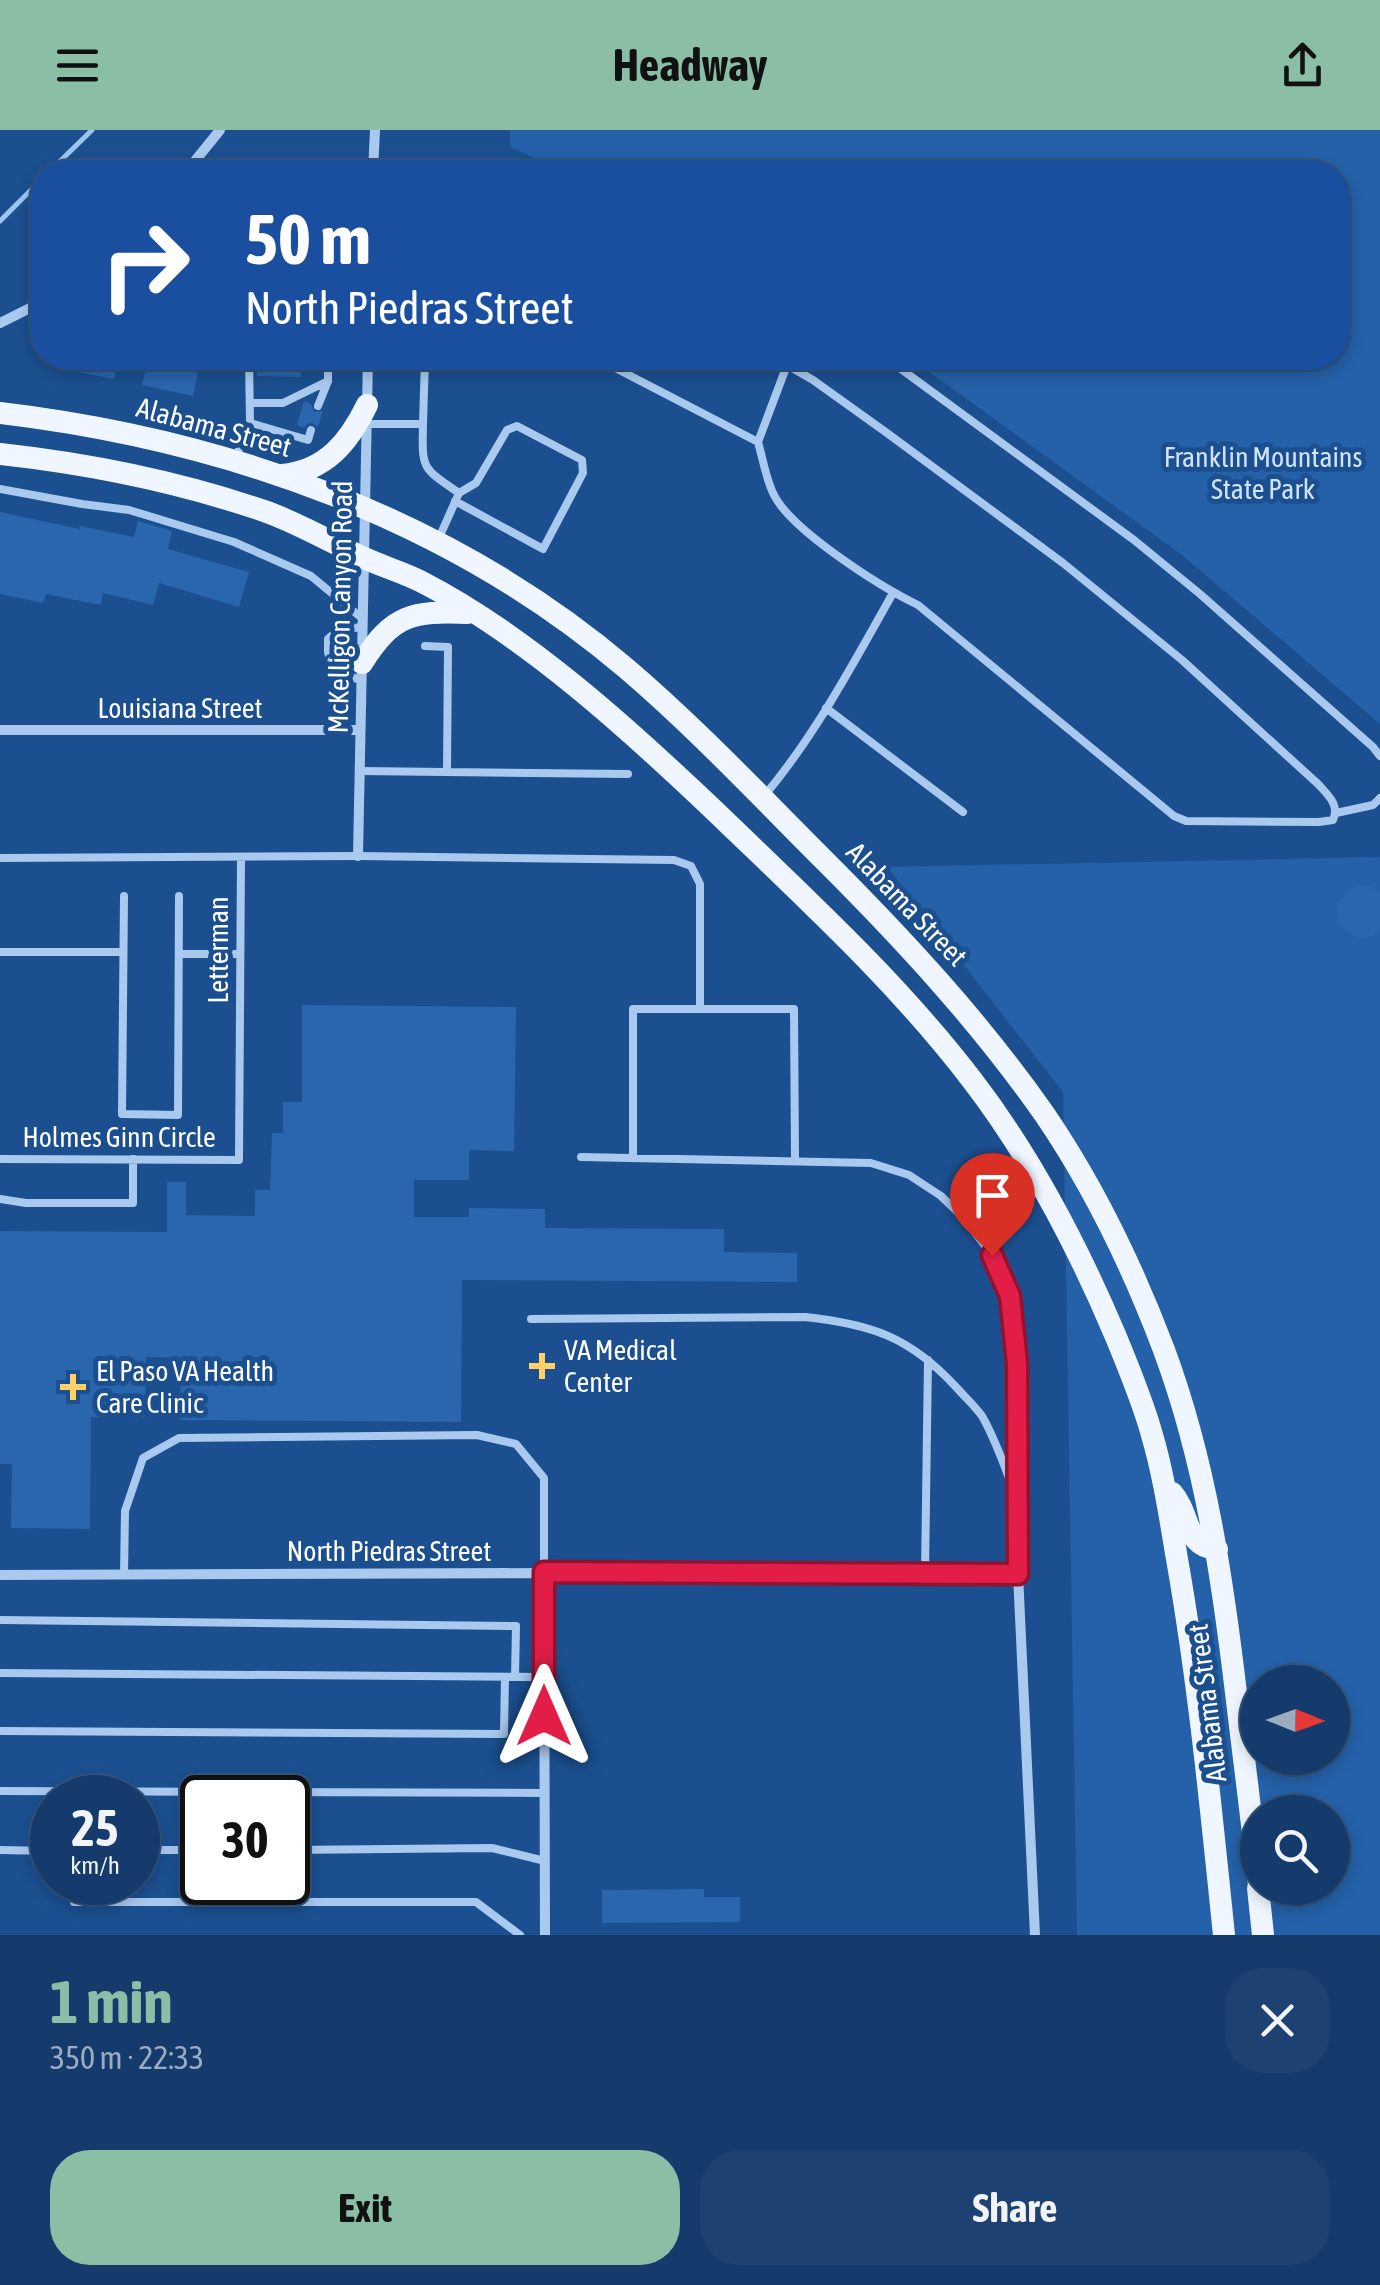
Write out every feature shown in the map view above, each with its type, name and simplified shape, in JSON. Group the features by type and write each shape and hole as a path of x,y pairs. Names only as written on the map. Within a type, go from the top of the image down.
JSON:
{"main road":[{"name":"Alabama Street","path":"0,414 93,426 164,441 282,475 438,542 515,587 590,639 681,718 927,966 990,1040 1057,1134 1106,1220 1166,1354 1191,1432 1218,1549 1248,1795"},
{"path":"282,475 312,468 329,459 366,414"},
{"name":"Alabama Street","path":"0,454 117,471 271,514 419,580 474,613 526,648 690,787 856,949 974,1082 1032,1169 1077,1249 1129,1368 1152,1435 1187,1615 1224,1935"},
{"path":"362,672 376,641 400,621 418,614 474,613"},
{"path":"1165,1490 1180,1502 1198,1544 1218,1549"},
{"path":"1260,1905 1263,1935"}],"street":[{"path":"196,160 220,130"},
{"path":"373,160 374,130"},
{"path":"0,323 30,308"},
{"name":"McKelligon Canyon Road","path":"358,856 368,370"},
{"name":"Louisiana Street","path":"0,730 360,730"},
{"path":"544,1572 545,1935"},
{"name":"North Piedras Street","path":"0,1574 1018,1574"},
{"path":"1018,1574 1036,1935"}],"lane":[{"path":"234,460 250,423 249,370"},
{"path":"318,406 328,370"},
{"path":"425,370 422,461 428,472 457,497 543,549 583,472 582,460 517,426 507,430 476,483 457,497 438,542"},
{"path":"619,370 758,442"},
{"path":"785,370 758,442 774,496 799,525 893,593 918,606 1174,816 1186,821 1332,820 1336,813 1334,802 1318,784 1182,660 1063,563 888,433 794,370"},
{"path":"902,370 1134,540 1380,756"},
{"path":"250,403 283,402 328,381"},
{"path":"366,414 423,424"},
{"path":"250,423 308,440 311,430"},
{"path":"0,490 129,510 234,542 311,576 362,623"},
{"path":"762,799 784,773 826,708 893,593"},
{"path":"362,623 338,630 328,639 332,668 362,672"},
{"path":"425,646 448,647 447,772"},
{"path":"826,708 964,812"},
{"path":"360,771 628,774"},
{"path":"1336,813 1372,805 1380,798"},
{"path":"0,858 241,858"},
{"name":"Letterman","path":"239,1160 241,858 674,860 691,866 700,884 700,1008"},
{"path":"124,896 122,1114 178,1114 179,896"},
{"path":"0,952 123,952"},
{"path":"178,954 240,954"},
{"path":"633,1158 633,1009 794,1009 795,1160"},
{"path":"581,1157 871,1163 908,1176 940,1196 964,1218 992,1255 1010,1296 1017,1363 1018,1574"},
{"name":"Holmes Ginn Circle","path":"0,1159 239,1160"},
{"path":"0,1199 26,1203 133,1203 133,1160"},
{"path":"531,1319 805,1317 843,1321 880,1331 928,1360 981,1415 1018,1502"},
{"path":"925,1574 928,1360"},
{"path":"124,1575 125,1512 143,1458 180,1438 477,1436 516,1444 544,1478 544,1572"},
{"path":"0,1620 516,1626 504,1734 0,1731"},
{"path":"0,1672 544,1678"},
{"path":"0,1792 544,1793"},
{"path":"310,1850 492,1848 545,1861"},
{"path":"0,1850 30,1850"},
{"path":"160,1902 476,1902 520,1935"}],"green space":[{"name":"Franklin Mountains State Park","path":"510,130 1380,130 1380,724 1182,555 927,370 1350,370 1350,160 539,160 510,147"},
{"path":"1380,857 1380,1935 1077,1935 1063,1092 887,867"}],"building":[{"path":"67,370 116,370 114,379"},
{"path":"145,370 198,370 193,396 142,385"},
{"path":"257,370 301,370 301,377 257,376"},
{"path":"304,401 311,404 314,412 323,411 318,427 312,423 304,428 297,425"},
{"path":"0,512 134,537 138,521 172,531 168,549 249,572 239,607 159,583 153,605 103,593 101,605 46,594 43,603 0,594"},
{"path":"1355,886 1380,892 1380,931 1373,936 1356,937 1338,921 1337,904"},
{"path":"302,1005 516,1007 514,1151 469,1150 469,1180 414,1180 414,1217 469,1217 469,1208 545,1209 545,1228 724,1229 724,1252 797,1253 797,1282 462,1280 461,1422 180,1420 181,1358 146,1357 145,1417 91,1417 90,1529 11,1528 12,1464 0,1464 0,1231 167,1232 167,1182 186,1182 186,1215 255,1216 255,1190 270,1190 272,1133 283,1133 283,1102 302,1102"},
{"path":"704,1889 704,1897 740,1897 740,1922 602,1923 602,1890"}],"waterway":[{"path":"61,160 92,130"},
{"path":"0,221 30,191"}],"place":[{"name":"VA Medical Center","path":"542,1366"},
{"name":"El Paso VA Health Care Clinic","path":"73,1387"}],"route":[{"path":"544,1716 544,1572 1018,1574 1017,1363 1010,1296 992,1255"}]}
